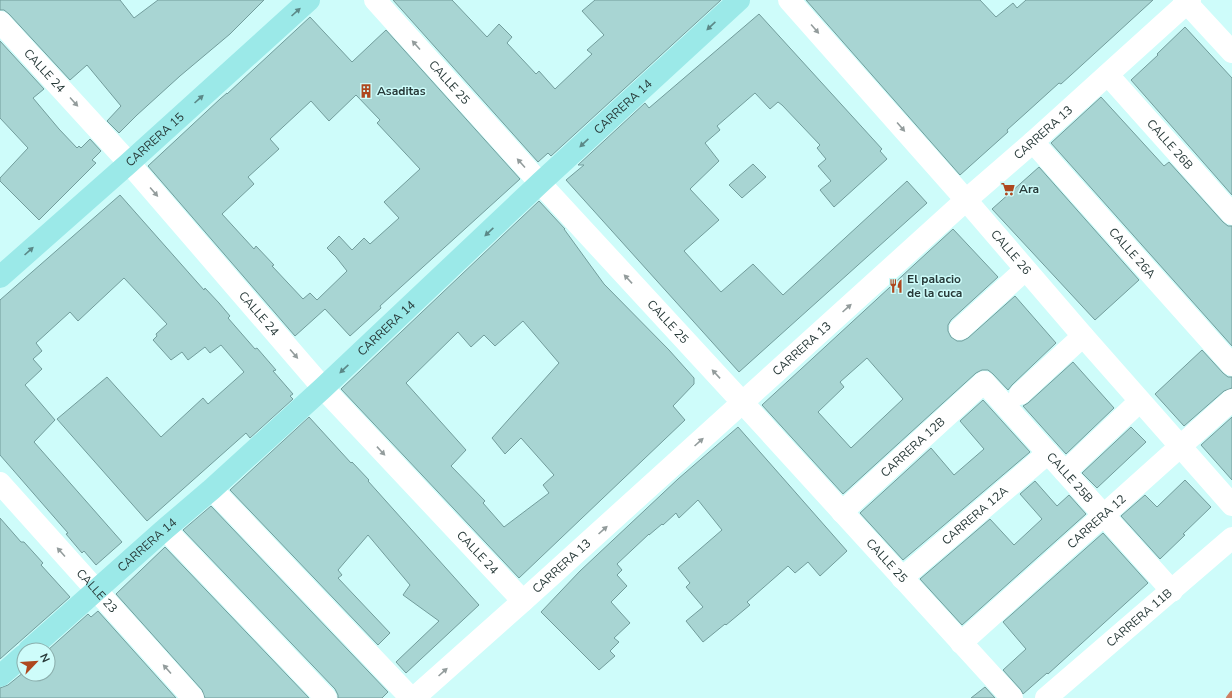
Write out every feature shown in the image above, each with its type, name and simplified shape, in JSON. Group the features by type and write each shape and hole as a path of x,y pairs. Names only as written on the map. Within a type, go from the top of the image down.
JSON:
{"main road":[{"name":"CARRERA 15","path":"0,277 309,0"},
{"name":"CARRERA 14","path":"38,642 164,529 212,489 323,388 739,0"},
{"path":"0,676 16,661"}],"street":[{"name":"CALLE 25","path":"375,0 540,184 743,403 961,643"},
{"name":"CALLE 26","path":"789,0 1232,505"},
{"name":"CARRERA 13","path":"412,698 523,602 1187,1"},
{"path":"1187,1 1232,52"},
{"name":"CALLE 24","path":"0,22 129,162 323,388 523,602"},
{"name":"CALLE 26B","path":"1108,74 1232,214"},
{"name":"CALLE 26A","path":"1033,142 1232,365"},
{"path":"960,329 1025,270"},
{"path":"1020,394 1083,336"},
{"name":"CALLE 25B","path":"984,382 1172,591"},
{"name":"CARRERA 12B","path":"842,512 984,382"},
{"name":"CARRERA 12","path":"961,643 1232,400"},
{"path":"1065,472 1140,401"},
{"name":"CARRERA 12A","path":"902,578 1048,453"},
{"name":"CALLE 23","path":"0,483 193,698"},
{"path":"212,489 412,698"},
{"path":"164,529 326,698"},
{"name":"CARRERA 11B","path":"1046,698 1232,538"},
{"path":"961,643 1012,698"}],"building":[{"path":"0,0 120,0 134,18 158,0 264,0 230,34 180,76 119,133 107,121 121,106 87,65 70,80 9,14 4,10 0,10"},
{"path":"393,0 452,0 487,37 499,24 512,37 507,43 536,74 539,71 555,89 592,54 587,50 604,35 582,11 595,0 721,0 551,156 548,153 538,162"},
{"path":"806,0 980,0 996,17 1013,3 1017,8 1026,0 1153,0 1061,84 1059,83 1007,130 1008,132 960,175"},
{"path":"759,14 882,149 880,151 887,159 834,207 820,190 831,181 818,166 826,159 817,148 820,145 782,105 778,102 770,109 755,93 717,126 720,130 705,143 719,161 690,189 719,220 684,251 721,292 753,264 783,295 907,181 927,203 739,372 566,180 584,165 578,165 645,103 649,108"},
{"path":"310,17 352,62 386,30 520,179 380,306 381,308 350,336 325,309 295,336 148,166","holes":["356,95 380,120 377,123 420,169 384,202 399,218 370,244 364,238 352,250 339,236 327,248 347,271 317,300 310,293 303,299 272,266 274,265 256,246 254,249 222,214 254,184 248,177 279,149 270,139 311,101 329,121"]},
{"path":"1185,27 1232,78 1232,195 1131,80"},
{"path":"0,41 44,89 33,98 59,129 77,148 79,146 81,148 90,139 101,151 92,160 96,163 39,220 0,181 0,178 28,148 0,118"},
{"path":"1101,97 1164,166 1169,162 1223,222 1228,226 1232,226 1232,346 1051,143"},
{"path":"753,164 766,177 742,198 729,185"},
{"path":"1039,167 1139,280 1095,320 992,209"},
{"path":"120,195 204,290 205,288 219,303 230,316 228,318 276,370 273,371 293,394 290,396 293,399 250,438 246,433 147,521 57,419 107,377 161,437 203,398 208,404 244,372 221,345 210,353 205,347 188,360 182,352 171,360 153,340 157,336 156,334 167,324 124,278 78,321 70,312 36,343 42,351 33,359 42,369 25,385 55,420 34,442 122,542 96,565 84,551 82,553 66,534 68,533 0,455 0,300"},
{"path":"539,201 565,229 604,284 669,350 694,378 694,384 673,406 685,420 519,578 341,389","holes":["523,321 559,363 492,438 505,454 521,438 554,475 543,485 549,493 504,527 483,503 485,501 451,466 466,450 406,383 458,332 471,347 484,335 495,346"]},
{"path":"953,229 998,277 951,320 948,325 948,331 951,337 957,341 962,341 968,338 1015,296 1056,343 1008,390 988,370 982,370 976,373 843,494 762,405","holes":["867,358 903,399 851,448 818,412 844,387 840,382"]},
{"path":"1202,350 1223,373 1228,377 1232,377 1232,388 1224,391 1184,426 1155,394"},
{"path":"1073,362 1114,408 1066,454 1023,406"},
{"path":"983,400 1030,452 903,560 860,513 931,448 954,475 984,449 960,421"},
{"path":"309,417 351,463 352,462 369,480 368,481 479,605 406,673 396,662 439,621 403,595 410,585 368,535 338,570 342,575 338,578 390,633 378,645 230,490"},
{"path":"1232,417 1232,480 1201,445"},
{"path":"738,427 847,551 820,576 808,562 795,573 788,566 747,602 750,605 703,642 686,621 703,607 686,587 690,583 678,568 722,530 698,500 679,518 676,513 663,525 662,524 649,534 617,564 622,570 617,575 627,586 611,602 630,623 614,638 619,642 610,651 615,656 599,670 541,612 580,571 678,479"},
{"path":"1131,427 1146,442 1097,488 1082,473"},
{"path":"1185,480 1211,507 1160,559 1121,516 1145,495 1157,507"},
{"path":"1035,481 1057,506 1069,495 1086,514 962,625 920,579 990,519 1014,545 1042,519 1020,494"},
{"path":"211,506 388,692 382,698 338,698 335,689 183,530"},
{"path":"0,518 21,542 24,542 43,563 41,565 70,597 19,642 16,642 16,645 0,659"},
{"path":"1103,533 1148,583 1048,674 1047,673 1023,694 1003,670 1026,649 1003,622"},
{"path":"165,547 309,698 205,698 202,690 116,594"},
{"path":"98,611 176,698 0,698 0,688 8,685 16,678 16,682 56,682 56,643 88,614 91,617"},
{"path":"985,687 995,698 971,698"}],"waterway":[{"path":"1229,698 1232,694"}],"place":[{"name":"Asaditas","path":"366,91"},
{"name":"Ara","path":"1008,189"},
{"name":"El palacio de la cuca","path":"896,286"}]}
